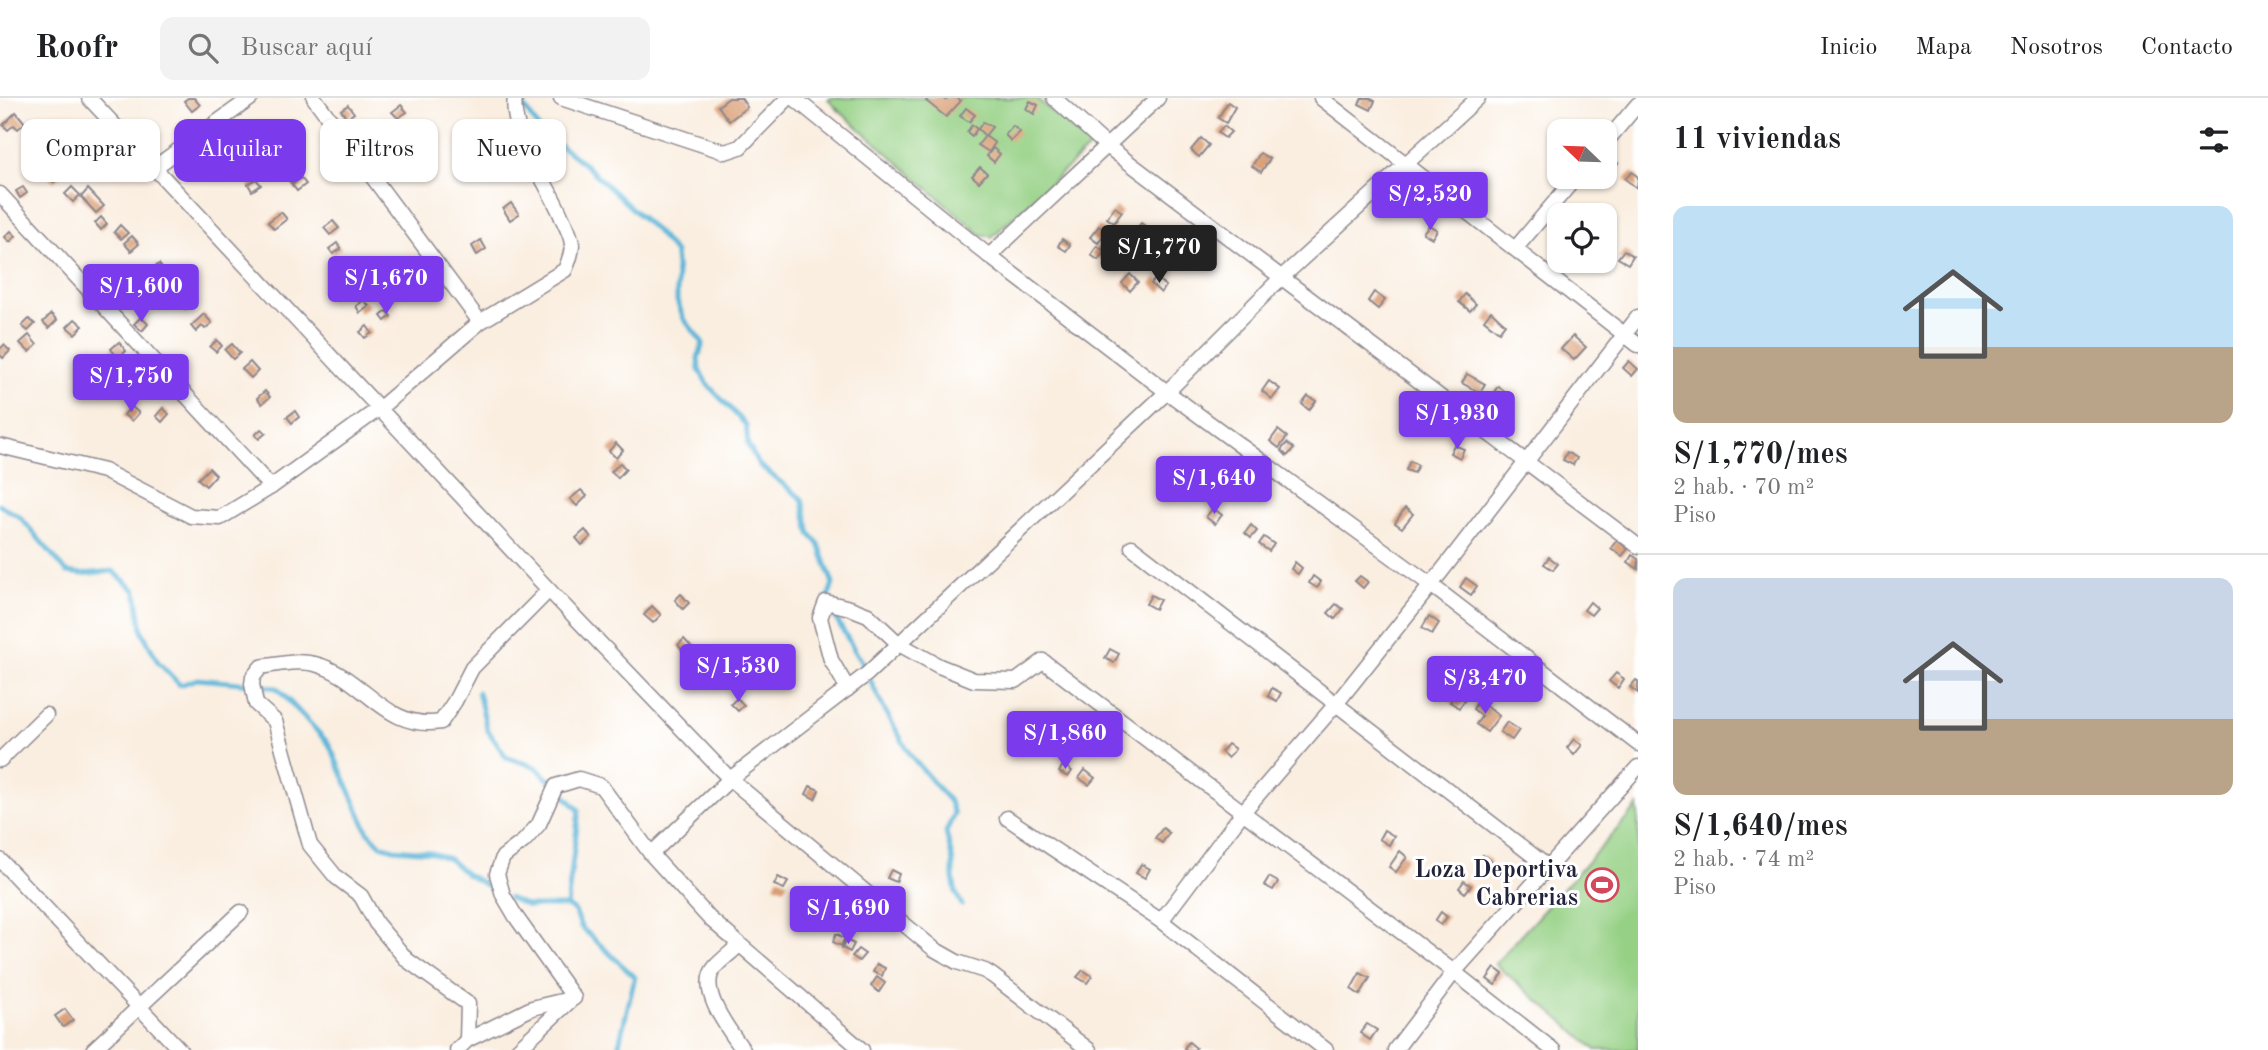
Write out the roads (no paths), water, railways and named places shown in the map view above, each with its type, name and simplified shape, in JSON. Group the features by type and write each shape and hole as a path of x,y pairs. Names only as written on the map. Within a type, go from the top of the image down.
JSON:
{"street":[{"path":"89,98 108,119"},
{"path":"160,164 251,98"},
{"path":"314,98 480,322"},
{"path":"0,446 104,471 191,516 220,518 271,487 380,408 480,322 565,270 572,241 554,197 518,132 512,111 515,98"},
{"path":"561,98 724,152 740,147 788,98"},
{"path":"794,98 989,256 1167,392 1431,585 1638,744"},
{"path":"1054,98 1107,146 1638,546"},
{"path":"989,256 1158,98"},
{"path":"1321,98 1638,345"},
{"path":"651,854 730,779 848,690 899,644 1167,392 1282,277 1478,98"},
{"path":"1617,129 1638,104"},
{"path":"160,174 730,779 934,949 957,962 993,976 1089,1050"},
{"path":"1515,249 1566,189"},
{"path":"0,194 271,487"},
{"path":"1161,921 1243,812 1336,704 1431,585 1638,317"},
{"path":"1132,547 1548,867"},
{"path":"462,1045 468,1003 407,960 376,923 361,896 336,877 310,845 275,721 256,704 253,677 261,667 289,662 315,664 341,675 390,712 411,722 441,722 472,668 549,590"},
{"path":"848,690 831,660 820,618 826,602 868,615 899,644 939,666 974,680 1016,681 1043,661 1553,1050"},
{"path":"0,760 47,715"},
{"path":"1395,1050 1454,972 1638,767"},
{"path":"573,998 516,917 503,895 496,874 503,857 524,841 539,824 556,786 579,779 601,786 651,854 709,918 862,1050"},
{"path":"1007,818 1161,921 1326,1050"},
{"path":"0,860 180,1050"},
{"path":"93,1050 241,912"},
{"path":"739,945 713,969 708,983 711,998 743,1050"},
{"path":"462,1045 532,1007 573,998"},
{"path":"517,1050 573,998"}],"waterway":[{"path":"520,101 540,130 582,162 657,232 675,253 677,301 684,319 703,343 698,358 699,370 708,385 746,425 748,445 759,465 802,499 810,534 819,544 833,584 826,602 861,661 911,756 950,802 954,814 946,832 956,893 962,905"},
{"path":"0,505 20,517 67,572 82,574 113,571 136,591 142,631 158,662 180,685 197,679 277,688 329,744 368,832 381,845 394,849 430,852 449,859 466,874 500,893"},
{"path":"478,692 487,729 506,757 536,767 579,810 567,906"},
{"path":"509,898 528,906 567,906 575,911 581,927 635,977 619,1050"}],"place":[{"name":"Loza Deportiva Cabrerias","path":"1602,885"}]}
